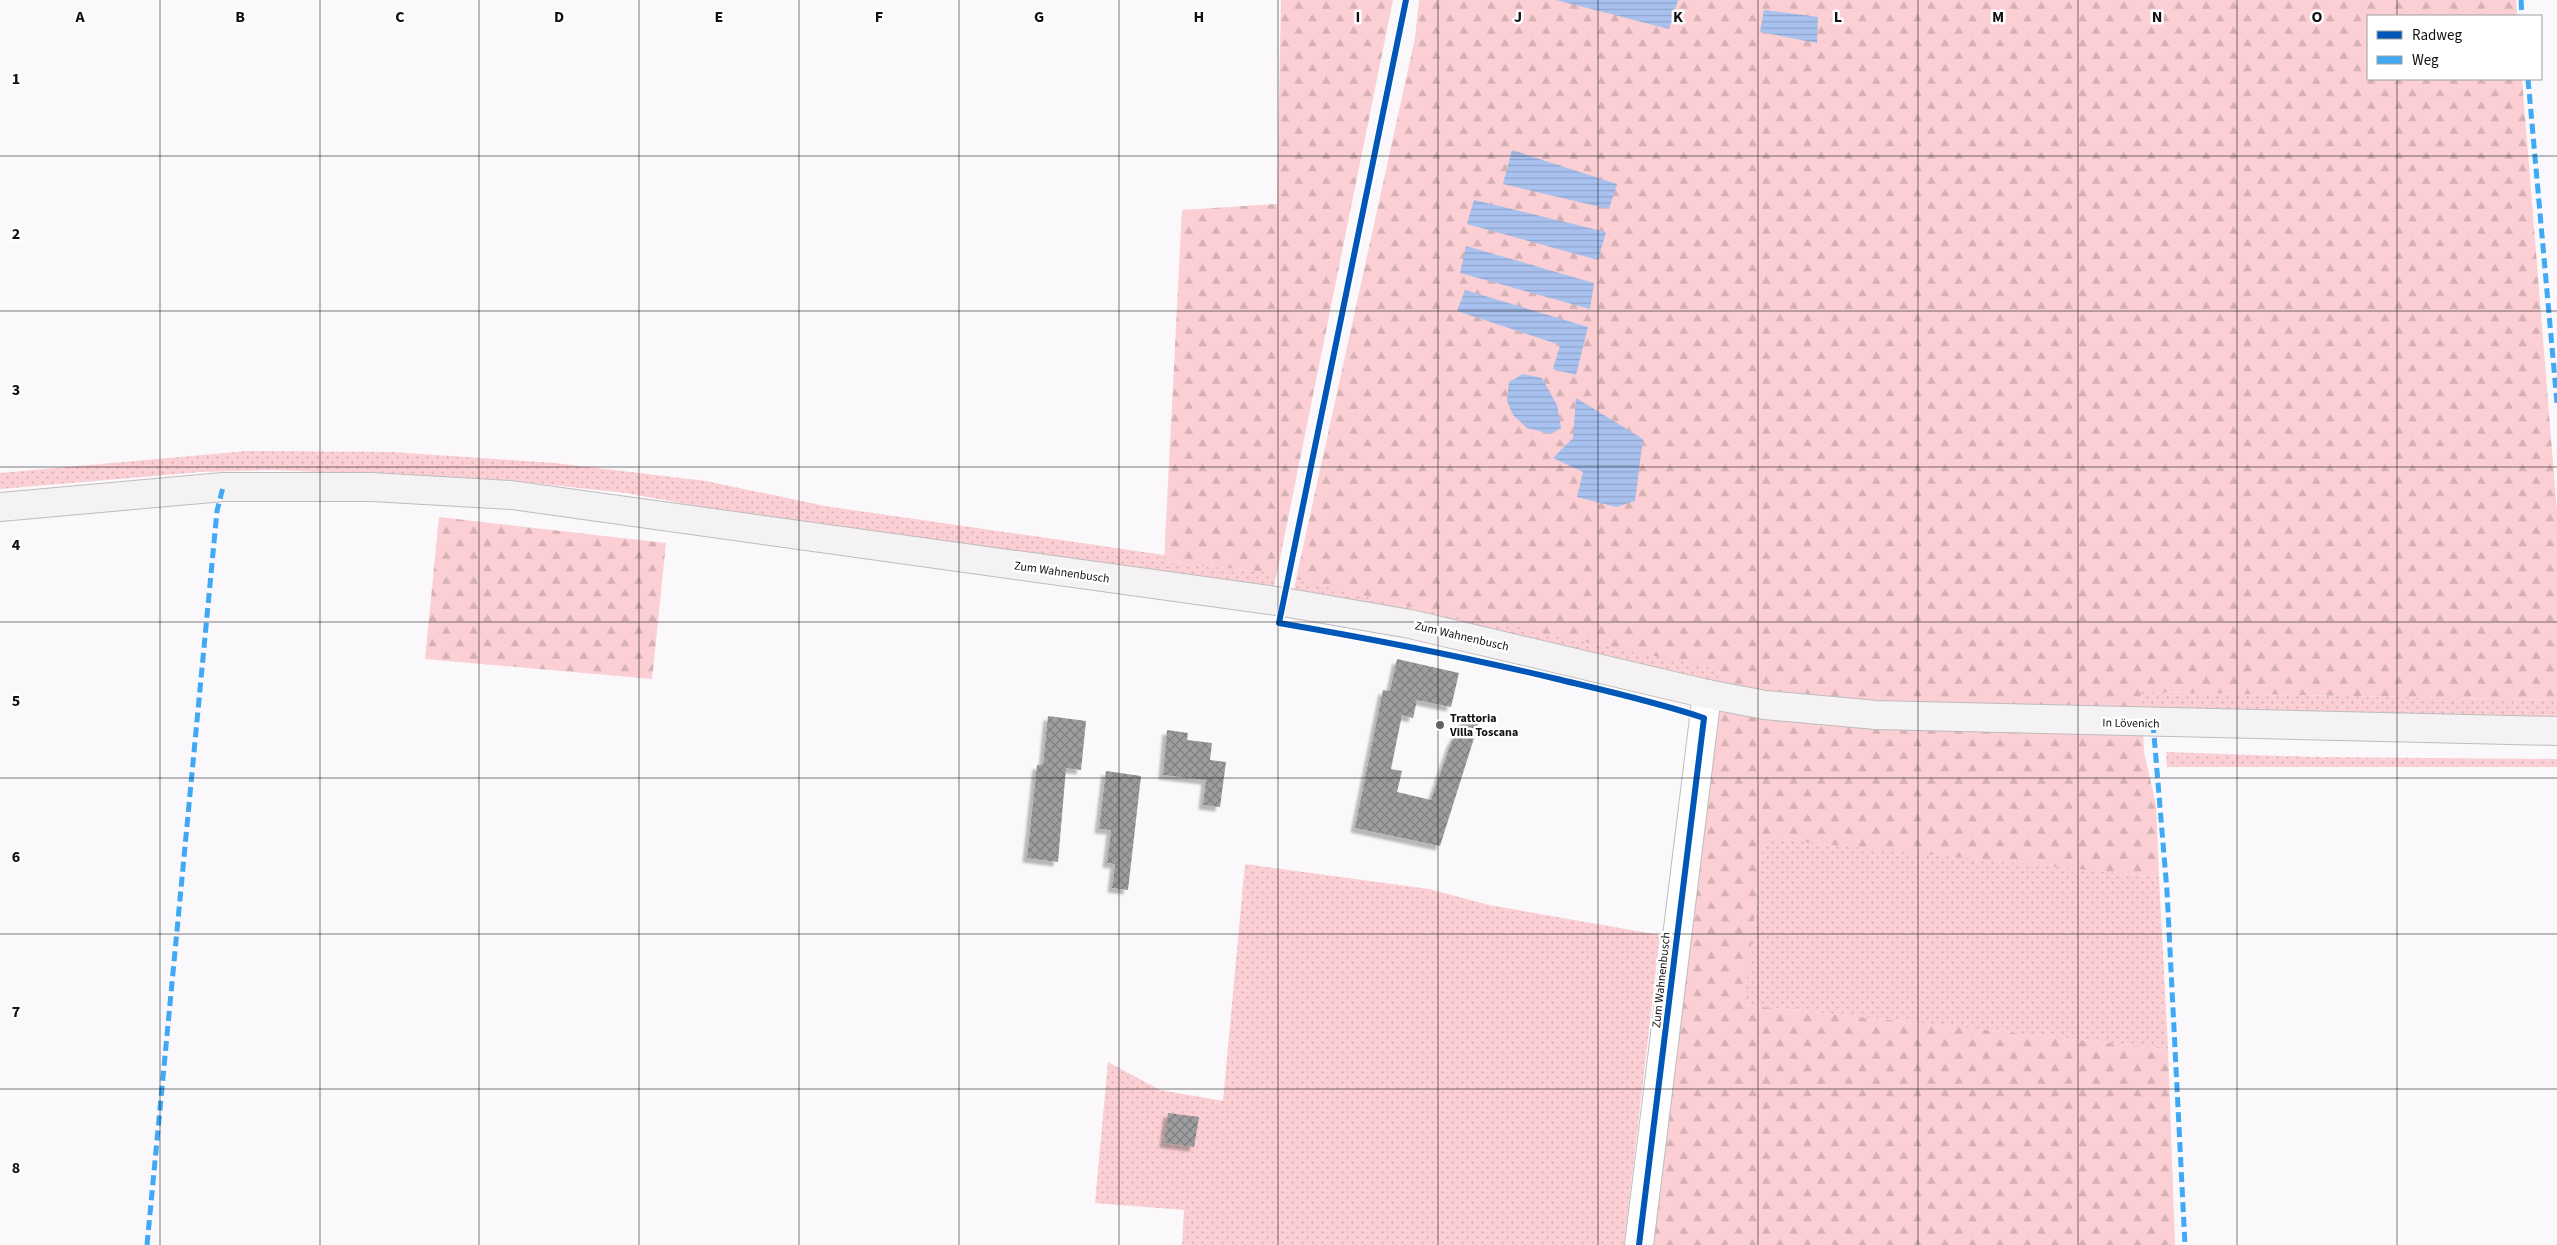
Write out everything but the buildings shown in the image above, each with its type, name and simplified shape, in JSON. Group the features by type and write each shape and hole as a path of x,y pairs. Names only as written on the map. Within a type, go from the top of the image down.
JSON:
{"main road":[{"name":"Zum Wahnenbusch","path":"0,507 223,487 372,487 511,494 932,554 1275,600 1410,624 1707,694"},
{"name":"In Lövenich","path":"1707,694 1765,705 1876,715 2557,732"}],"street":[{"name":"Zum Wahnenbusch","path":"1639,1245 1707,694"}],"green space":[{"path":"1281,0 1393,0 1277,573 1164,562 1182,210 1277,204"},
{"path":"1419,0 2516,0 2517,15 2367,15 2367,80 2522,80 2557,512 2557,700 2141,692 2144,752 2156,805 2159,877 1764,838 1744,1005 2168,1049 2175,1245 1650,1245 1719,669 1406,606 1296,579 1415,38"},
{"path":"247,451 393,452 555,463 706,481 825,506 1164,555 1164,562 1277,573 1273,590 735,513 626,493 506,480 272,470 201,472 0,489 0,473"},
{"path":"439,517 666,543 652,679 425,659"},
{"path":"1296,579 1406,606 1719,668 1717,686 1293,597"},
{"path":"2141,692 2557,700 2557,717 2142,713"},
{"path":"2166,752 2313,757 2557,759 2557,767 2167,767"},
{"path":"1764,837 2159,877 2168,1049 1743,1005"},
{"path":"1245,864 1429,889 1489,905 1660,935 1624,1245 1182,1245 1184,1210 1095,1203 1108,1062 1160,1090 1223,1101"}],"water":[{"path":"1556,0 1678,0 1669,29"},
{"path":"1764,10 1818,17 1817,43 1760,32"},
{"path":"1512,150 1617,184 1609,209 1503,184"},
{"path":"1474,200 1606,232 1598,260 1467,224"},
{"path":"1466,246 1594,283 1590,309 1460,273"},
{"path":"1465,290 1588,327 1576,375 1553,369 1560,345 1457,311"},
{"path":"1523,374 1542,378 1557,405 1561,428 1551,434 1527,428 1513,415 1507,401 1509,382"},
{"path":"1576,398 1643,439 1635,501 1616,507 1577,497 1583,472 1553,458 1573,438"}],"marked path":[{"path":"2521,0 2522,15"},
{"path":"2528,80 2557,403"},
{"path":"147,1245 217,511 223,487"},
{"path":"2153,723 2167,891 2185,1245"}],"cycle path":[{"path":"1406,0 1279,623 1349,635 1522,671 1631,697 1704,718 1639,1245"}],"place":[{"name":"Trattoria Villa Toscana","path":"1440,725"}]}
